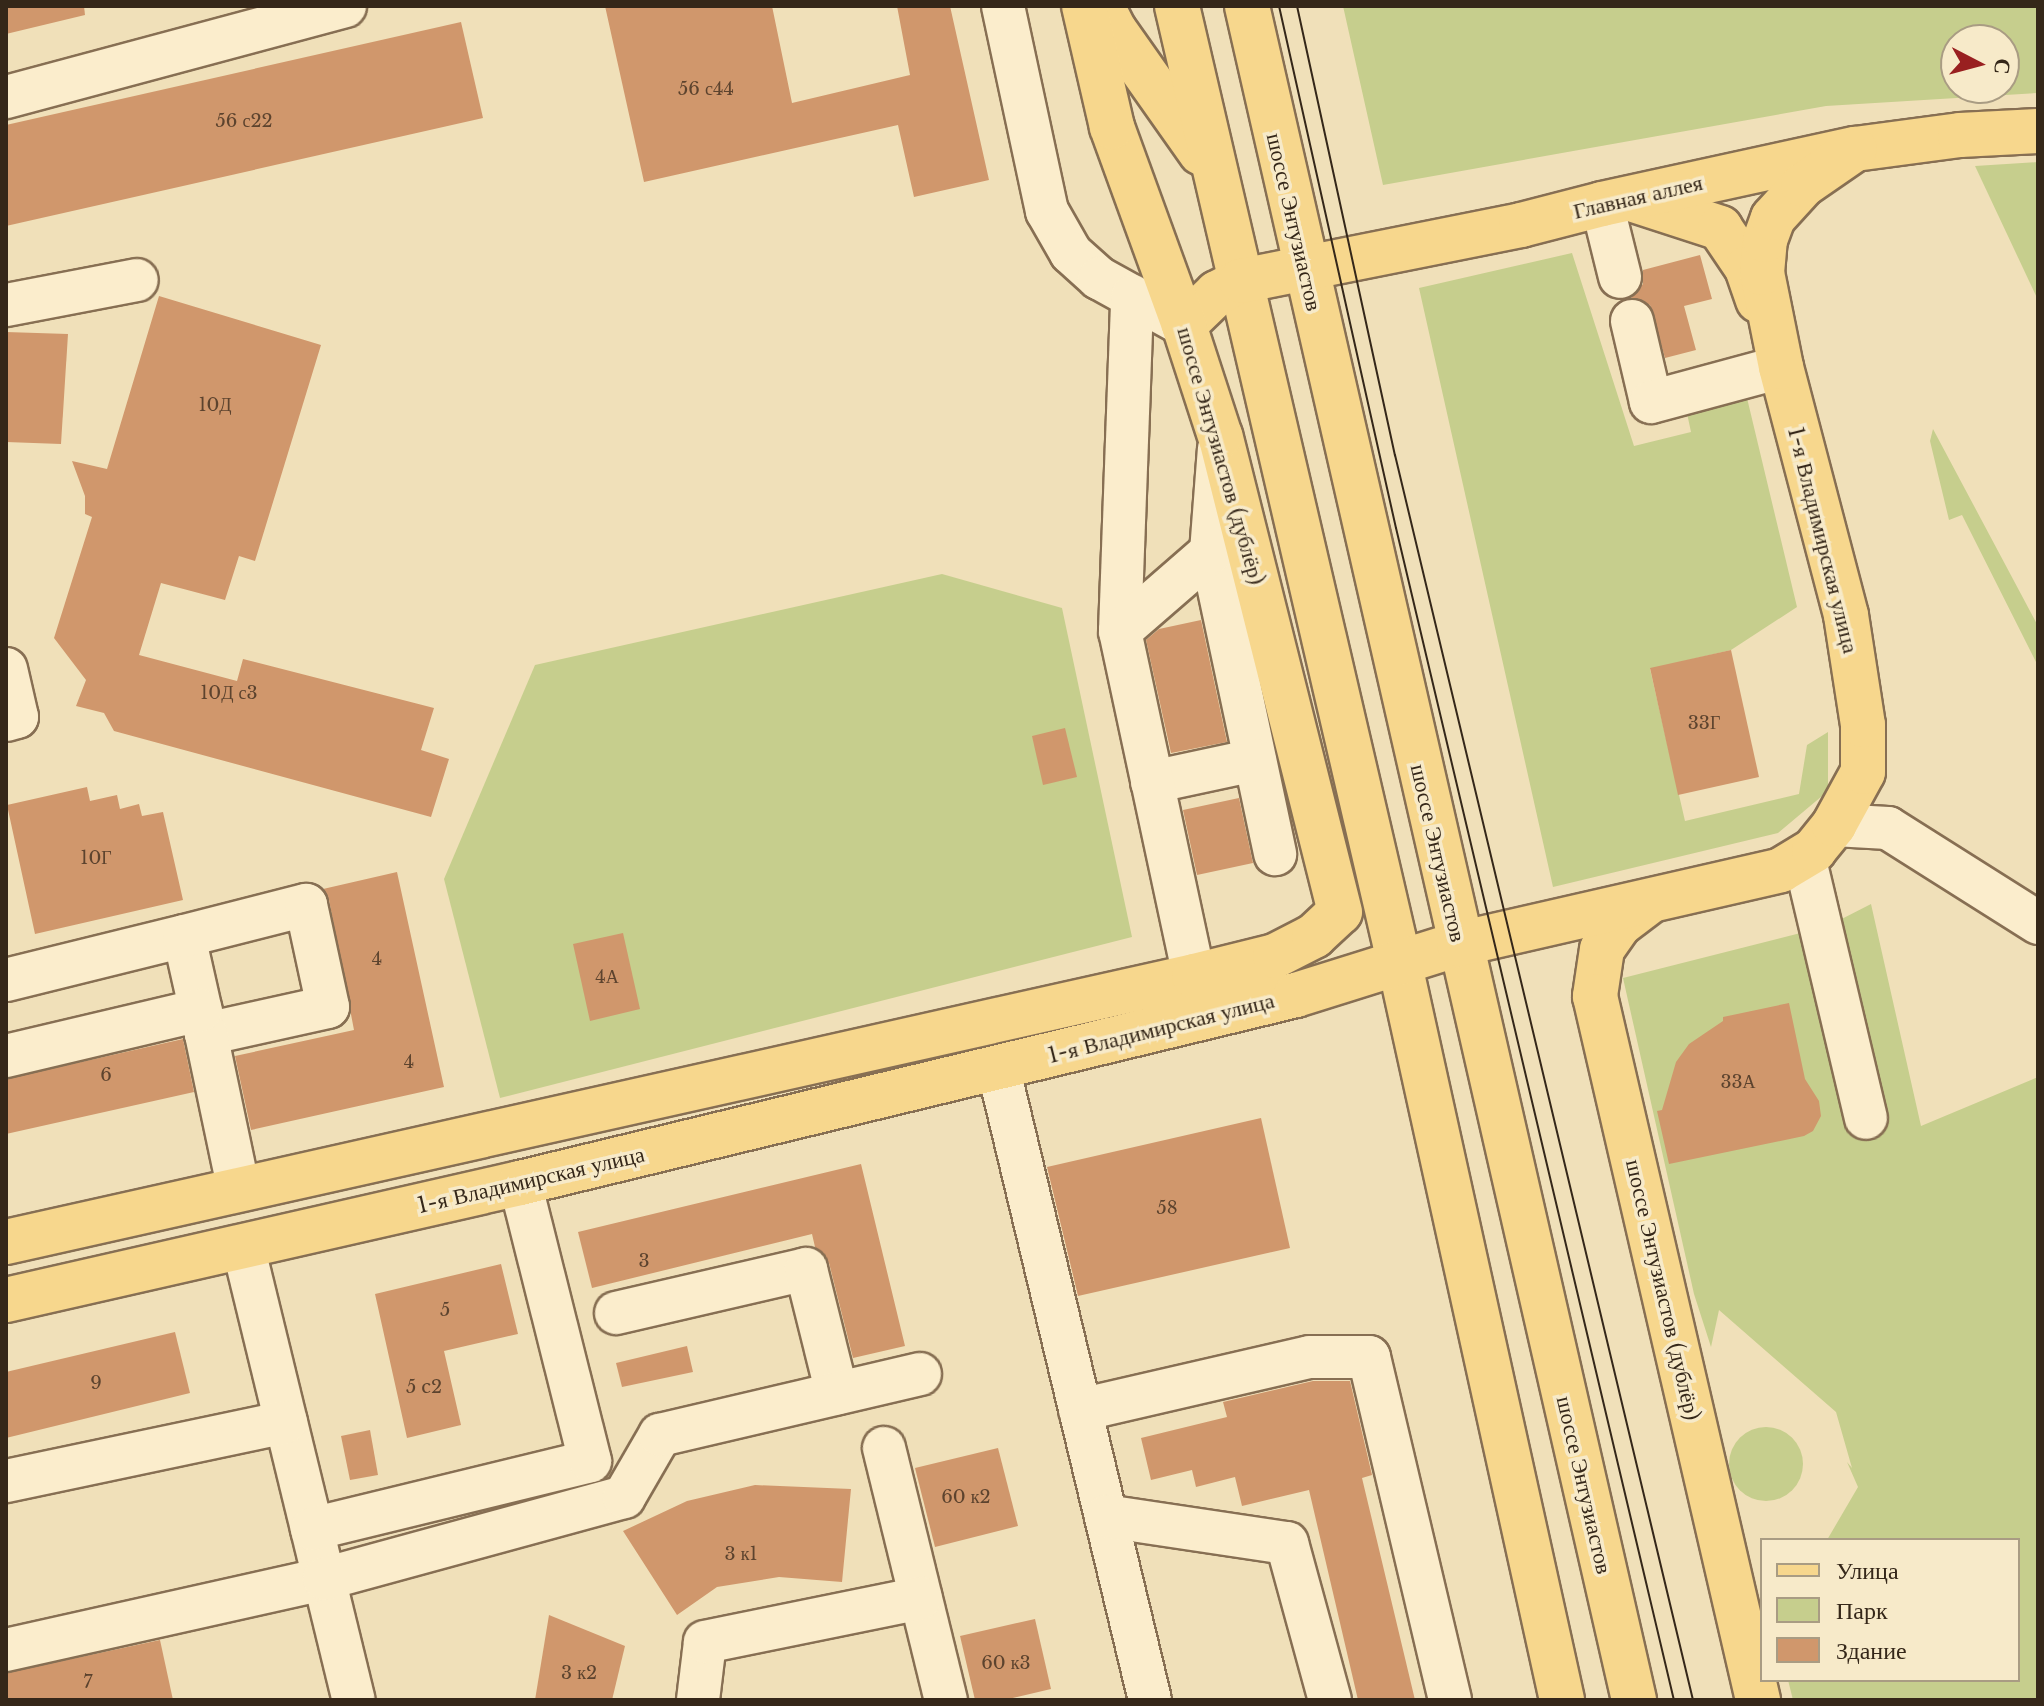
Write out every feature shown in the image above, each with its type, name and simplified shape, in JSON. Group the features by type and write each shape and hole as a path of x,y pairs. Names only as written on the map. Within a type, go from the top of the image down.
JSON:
{"main road":[{"name":"шоссе Энтузиастов (дублёр)","path":"1084,6 1112,127 1184,325 1220,436 1340,912"},
{"path":"1102,6 1115,31 1215,175"},
{"path":"1177,6 1400,965 1562,1700"},
{"name":"шоссе Энтузиастов","path":"1247,6 1634,1700"},
{"name":"Главная аллея","path":"1241,281 1521,225 1855,149 1960,135 2038,131"},
{"name":"1-я Владимирская улица","path":"6,1300 520,1183 1296,995 1400,965 1459,944 1781,870 1814,850 1834,825 1863,772 1863,725 1846,615 1781,367 1762,273 1773,218 1803,185 1855,149"},
{"name":"1-я Владимирская улица","path":"1616,201 1720,228 1747,268 1781,367"},
{"path":"1184,325 1217,293 1241,281"},
{"name":"шоссе Энтузиастов (дублёр)","path":"1652,900 1619,925 1602,949 1595,996 1758,1700"},
{"name":"1-я Владимирская улица","path":"6,1242 1275,956 1314,936 1340,912"}],"lane":[{"path":"6,97 345,6"},
{"path":"1003,6 1047,211 1071,253 1099,278 1184,325"},
{"path":"1616,201 1620,277"},
{"path":"6,305 137,280"},
{"path":"1128,293 1120,631 1194,976"},
{"path":"1632,321 1651,402 1781,367"},
{"path":"1220,436 1211,552 1275,854"},
{"path":"1120,631 1211,552"},
{"path":"6,669 17,717 6,720"},
{"path":"1152,782 1255,760"},
{"path":"1834,825 1888,828 2038,923"},
{"path":"1804,856 1866,1118"},
{"path":"1340,912 1384,900"},
{"path":"6,980 306,905 328,1007 203,1022 6,1056"},
{"path":"184,936 239,1190"},
{"path":"998,1067 1150,1700"},
{"path":"312,1529 590,1461 520,1183"},
{"path":"243,1246 354,1700"},
{"path":"616,1313 806,1269 837,1393"},
{"path":"1080,1410 1310,1357 1369,1357 1450,1700"},
{"path":"6,1650 324,1579 624,1497 660,1435 920,1374"},
{"path":"6,1481 286,1422"},
{"path":"884,1448 946,1700"},
{"path":"1106,1516 1287,1543 1330,1700"},
{"path":"698,1700 705,1642 921,1598"}],"green space":[{"path":"1343,6 2038,6 2038,93 2020,94 2020,24 1940,24 1940,99 1826,106 1383,185"},
{"path":"2038,162 2038,300 1975,166"},
{"path":"1572,253 1634,446 1691,432 1685,404 1747,398 1797,607 1731,650 1650,669 1685,821 1799,794 1807,745 1828,732 1828,791 1778,833 1553,887 1419,288"},
{"path":"1933,429 2038,626 2038,666 1962,515 1949,520 1930,441"},
{"path":"942,574 1062,608 1132,937 500,1098 444,879 535,665"},
{"path":"1871,904 1921,1126 2038,1077 2038,1700 1793,1700 1788,1682 2020,1682 2020,1538 1828,1538 1858,1487 1847,1462 1852,1468 1836,1412 1719,1310 1711,1347 1694,1294 1623,978 1828,926"},
{"path":"1759,1427 1773,1427 1787,1433 1797,1443 1803,1464 1797,1485 1787,1495 1773,1501 1759,1501 1745,1495 1735,1485 1729,1471 1729,1457 1735,1443 1745,1433"}],"building":[{"path":"6,6 84,6 85,15 6,34"},
{"path":"605,6 772,6 792,103 910,75 897,6 950,6 989,180 914,197 898,125 644,182"},
{"path":"461,22 483,118 6,226 6,125"},
{"path":"1700,255 1712,299 1684,306 1696,350 1665,358 1650,305 1631,298 1643,284 1643,270"},
{"path":"159,296 321,345 255,561 239,556 225,600 161,583 139,655 237,681 243,659 434,708 421,750 449,759 431,817 114,731 104,713 76,706 86,680 54,638 92,517 85,514 85,496 72,461 107,469"},
{"path":"6,332 68,334 61,444 6,442"},
{"path":"1201,620 1227,742 1171,753 1146,640 1159,629"},
{"path":"1731,650 1759,777 1678,795 1650,668"},
{"path":"1065,728 1077,777 1043,785 1032,736"},
{"path":"87,787 90,801 117,795 120,809 139,804 142,816 163,812 183,900 35,934 7,805"},
{"path":"1239,798 1253,863 1197,875 1183,810"},
{"path":"397,872 444,1087 251,1130 235,1056 354,1030 329,900 323,889"},
{"path":"623,933 640,1009 590,1021 573,944"},
{"path":"1789,1003 1805,1079 1819,1101 1821,1116 1813,1131 1804,1136 1669,1164 1657,1111 1662,1110 1676,1062 1689,1044 1723,1021 1723,1017"},
{"path":"183,1039 194,1092 6,1134 6,1079"},
{"path":"1261,1118 1290,1248 1078,1296 1047,1167"},
{"path":"861,1164 905,1346 853,1358 829,1263 815,1247 812,1234 592,1288 578,1232"},
{"path":"501,1264 518,1334 444,1351 461,1425 407,1438 375,1294"},
{"path":"175,1332 190,1393 6,1438 6,1372"},
{"path":"687,1346 693,1372 622,1387 616,1363"},
{"path":"1313,1381 1350,1381 1372,1475 1362,1478 1415,1700 1358,1700 1309,1490 1242,1506 1235,1477 1196,1487 1192,1470 1151,1480 1141,1438 1227,1417 1223,1402"},
{"path":"370,1430 378,1475 350,1480 341,1436"},
{"path":"998,1448 1018,1526 935,1547 915,1468"},
{"path":"755,1485 851,1489 842,1582 779,1577 717,1587 677,1615 623,1531 687,1501"},
{"path":"549,1615 625,1646 612,1700 535,1700"},
{"path":"1035,1619 1051,1689 1004,1700 975,1700 960,1636"},
{"path":"160,1640 173,1700 6,1700 6,1673"}],"tram line":[{"path":"1279,6 1396,528 1674,1700"},
{"path":"1297,6 1395,455 1693,1700"}]}
